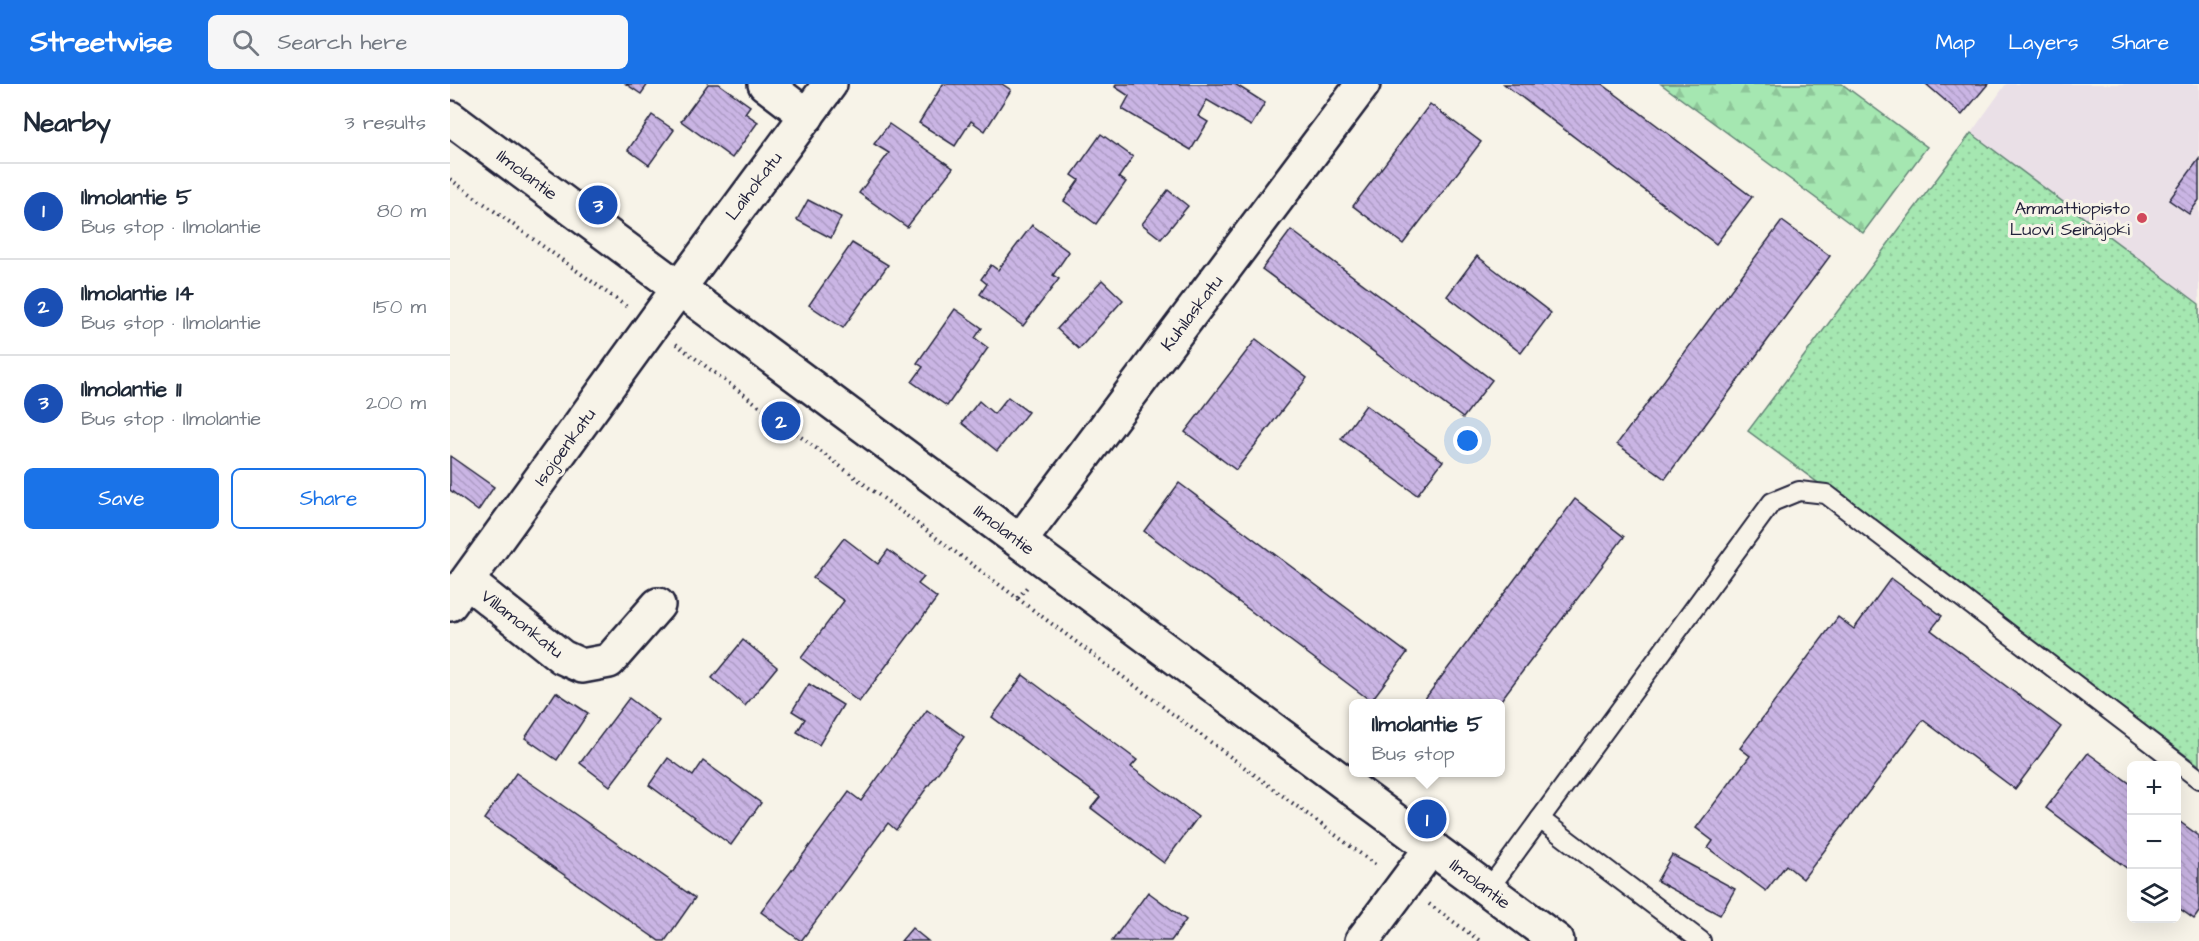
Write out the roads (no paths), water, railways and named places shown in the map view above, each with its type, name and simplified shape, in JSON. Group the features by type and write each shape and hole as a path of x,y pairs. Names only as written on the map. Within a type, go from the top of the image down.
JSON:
{"street":[{"path":"765,84 807,116"},
{"name":"Laihokatu","path":"679,288 830,84"},
{"name":"Kuhilaskatu","path":"1020,541 1363,84"},
{"name":"Ilmolantie","path":"450,118 1557,941"},
{"name":"Isojoenkatu","path":"459,593 679,288"},
{"name":"Villamonkatu","path":"459,593 562,657 582,666 609,661 658,605"},
{"path":"1362,941 1432,847"}],"lane":[{"path":"1488,890 1772,502 1799,491 1826,494 2199,779"},
{"path":"1540,819 1701,941"}],"place":[{"name":"Ilmolantie 11","path":"598,205"},
{"name":"Ammattiopisto Luovi Seinäjoki","path":"2142,218"},
{"name":"Ilmolantie 14","path":"781,421"},
{"name":"Ilmolantie 5","path":"1427,819"}]}
